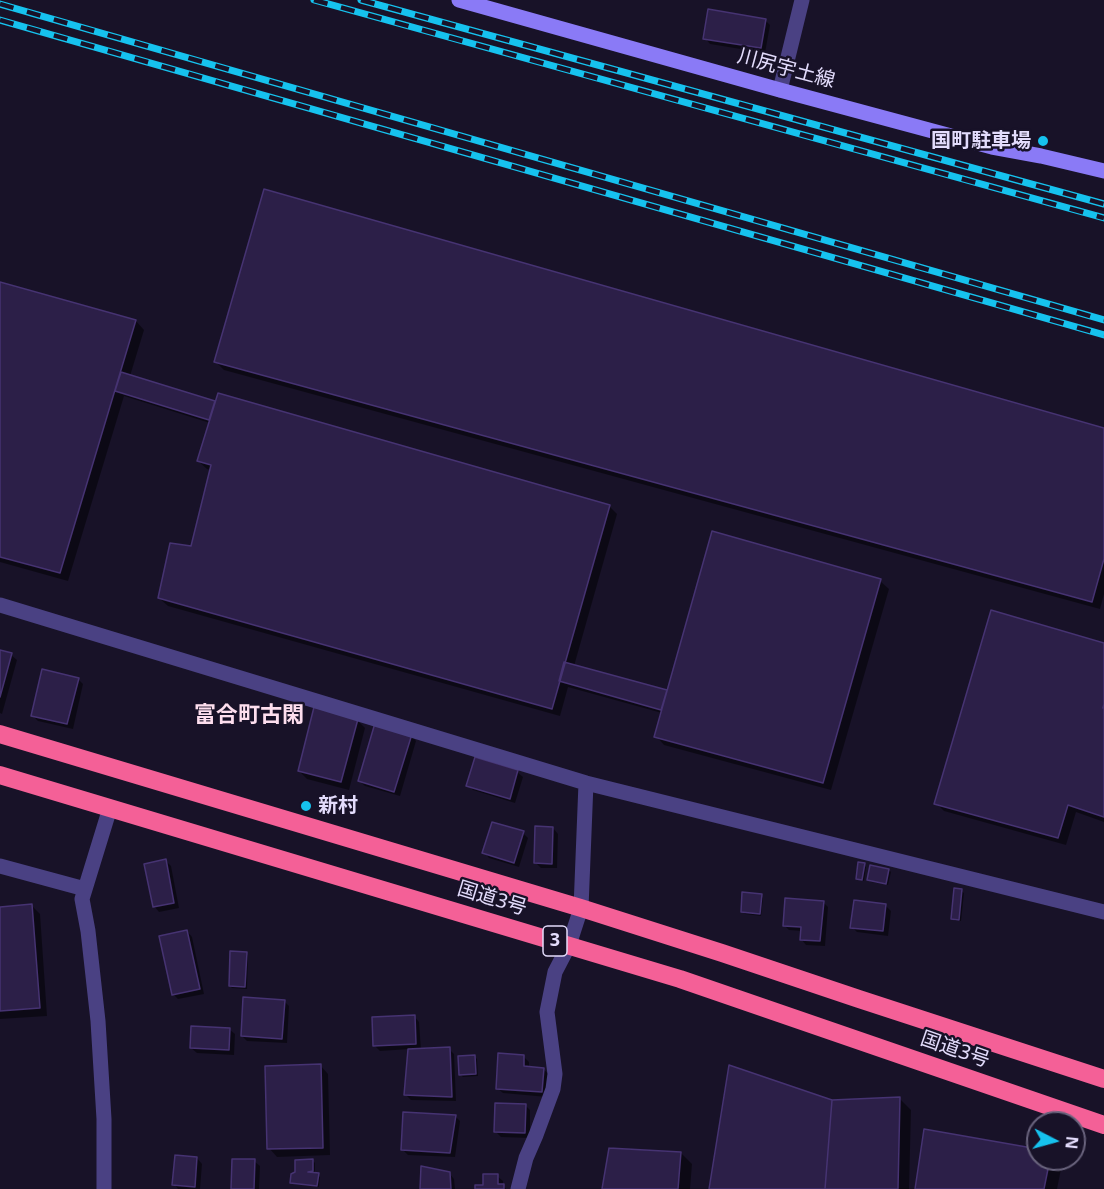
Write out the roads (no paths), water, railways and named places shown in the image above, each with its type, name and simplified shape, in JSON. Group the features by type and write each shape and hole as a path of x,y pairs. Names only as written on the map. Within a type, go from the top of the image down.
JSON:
{"highway":[{"name":"国道3号","path":"0,734 581,908 1104,1079"},
{"name":"国道3号","path":"0,775 680,979 1104,1125"}],"main road":[{"name":"川尻宇土線","path":"459,0 992,147 1104,171"}],"street":[{"path":"780,90 802,0"},
{"path":"0,605 586,783 1104,912"},
{"path":"518,1189 526,1158 553,1089 555,1074 547,1012 555,972 568,945 581,908 586,783"},
{"path":"104,1189 104,1119 98,1021 82,899 110,808"},
{"path":"0,866 85,889"}],"railway":[{"path":"314,0 1104,218"},
{"path":"361,0 1104,204"},
{"path":"0,4 1104,320"},
{"path":"0,20 1104,335"}],"place":[{"name":"国町駐車場","path":"1043,141"},
{"name":"新村","path":"306,806"}],"district":[{"name":"富合町古閑","path":"249,716"}]}
